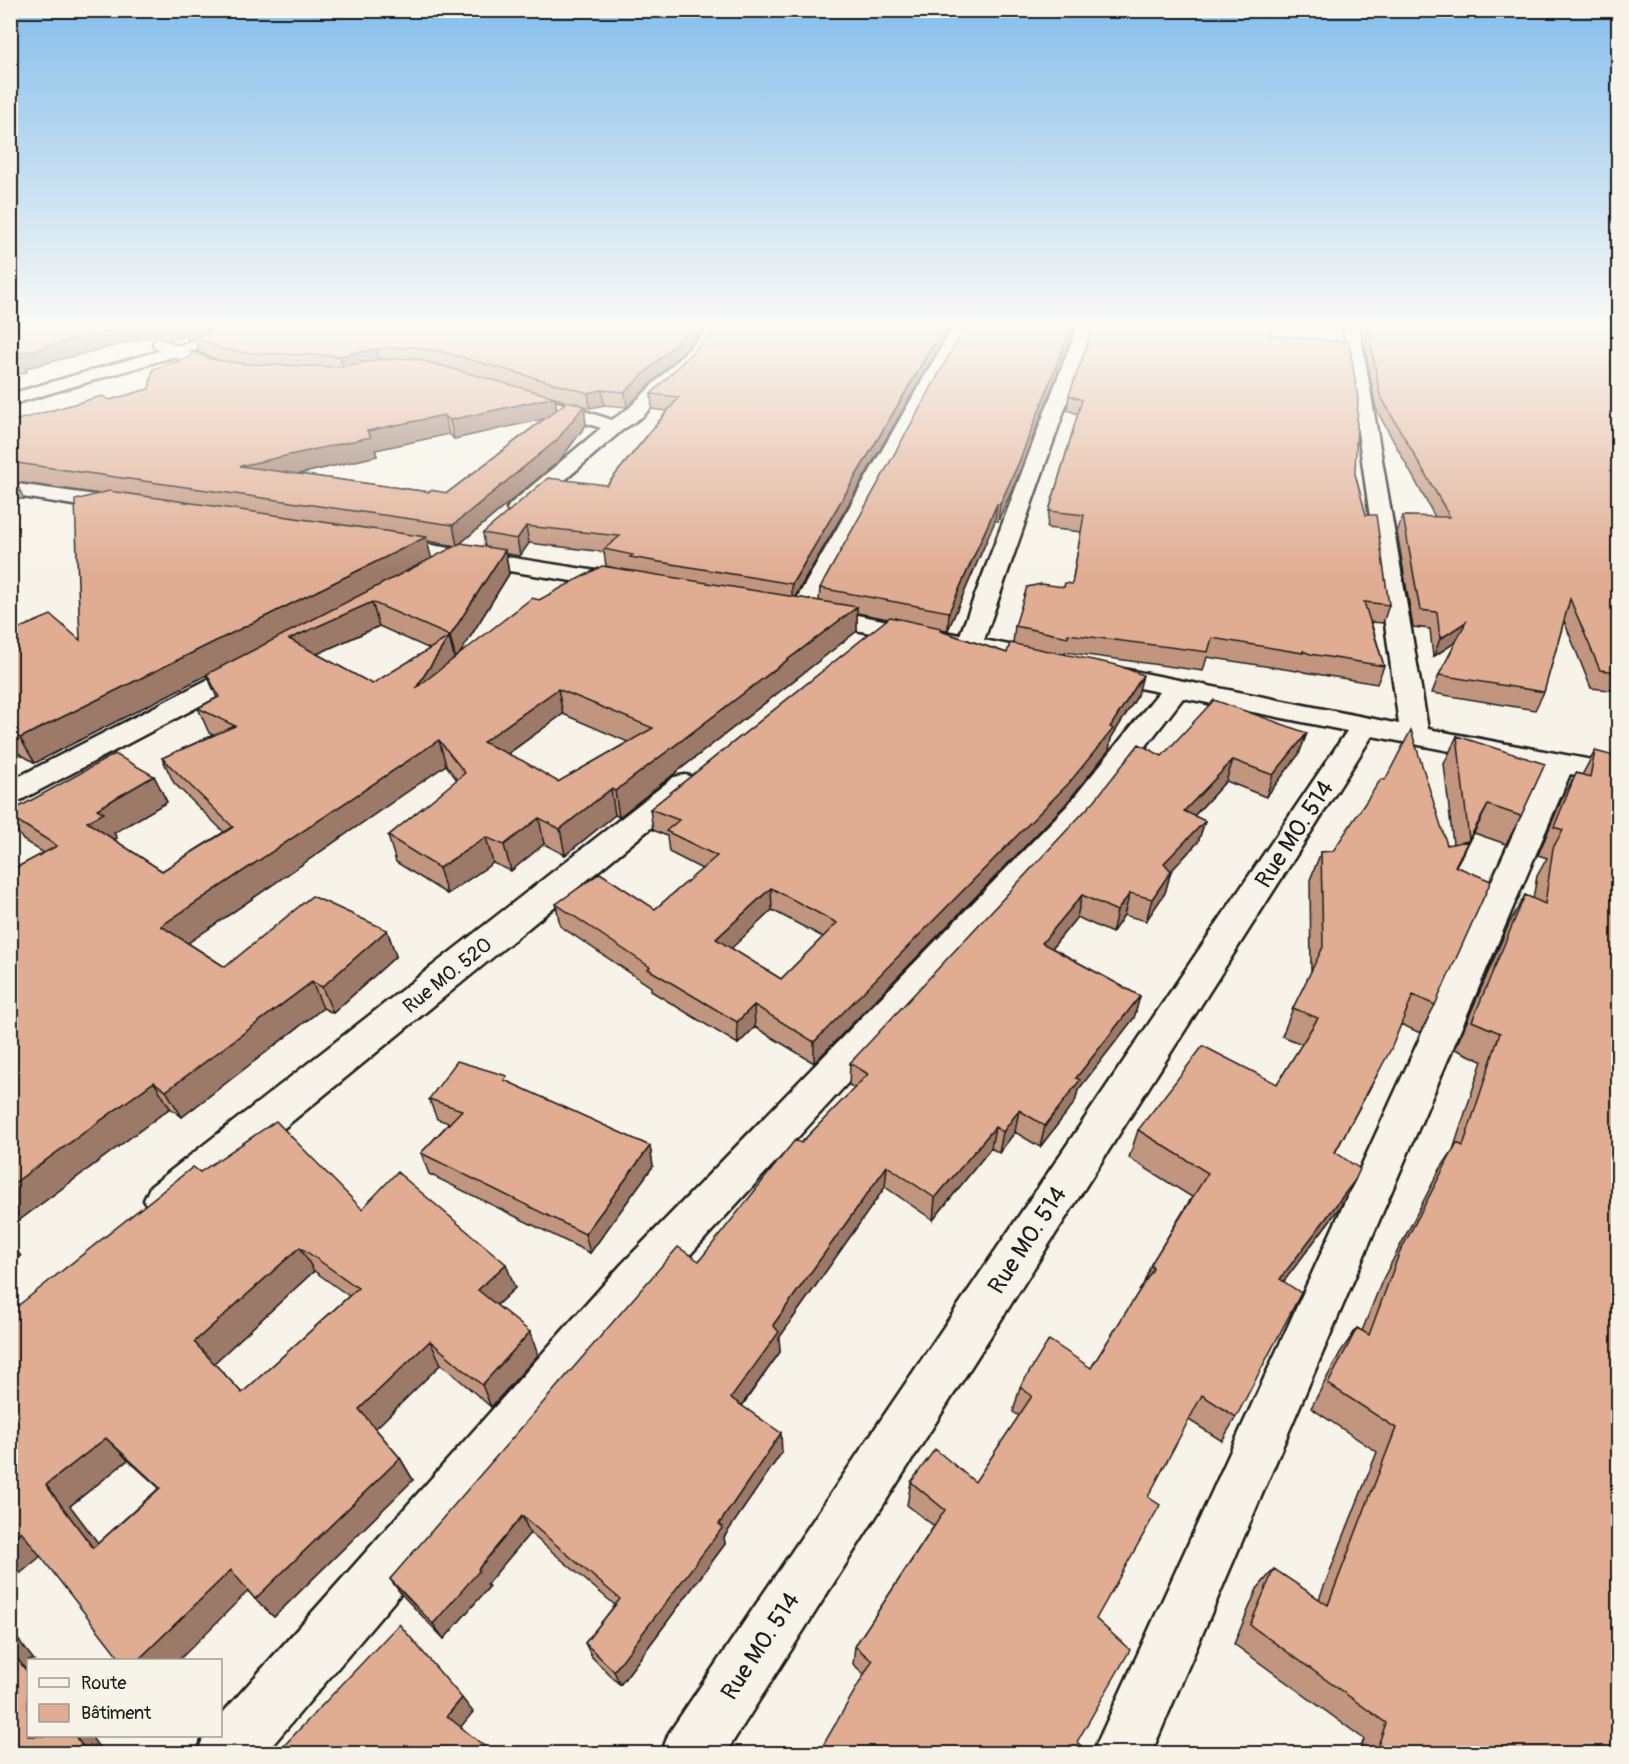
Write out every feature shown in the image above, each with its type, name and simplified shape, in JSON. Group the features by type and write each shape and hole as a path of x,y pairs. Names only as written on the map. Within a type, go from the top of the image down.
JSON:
{"main road":[{"path":"559,407 614,427"},
{"path":"498,526 614,427 641,407"},
{"path":"912,407 790,610 970,643 1176,689 1618,774"},
{"path":"970,643 1056,407"},
{"path":"1364,407 1415,736"},
{"path":"10,489 150,510"},
{"path":"359,541 472,549 650,587"},
{"path":"432,573 472,549"},
{"path":"846,656 883,626"},
{"path":"10,793 274,656"},
{"path":"226,1754 637,1280 1078,813 1176,689"},
{"name":"Rue MO. 514","path":"690,1754 1364,726"},
{"path":"1121,1754 1560,763"},
{"name":"Rue MO. 520","path":"141,1219 707,767"}],"building":[{"path":"62,407 508,407 450,420 444,415 367,431 371,437 240,466 447,493 560,407 583,407 557,440 453,525 10,462 10,422"},
{"path":"671,407 896,407 792,584 630,557 633,555 604,549 620,536 526,526 517,539 483,533 548,478 607,485"},
{"path":"920,407 1040,407 1019,462 1000,504 997,504 949,612 820,588"},
{"path":"1080,407 1358,407 1355,474 1366,515 1376,515 1389,605 1364,602 1384,666 1212,638 1208,652 1068,634 1068,637 1015,626 1027,587 1041,584 1064,587 1065,583 1072,584 1084,515 1049,511"},
{"path":"1387,407 1618,407 1618,672 1600,670 1570,599 1544,692 1439,675 1466,622 1440,639 1437,612 1420,610 1403,516 1450,517"},
{"path":"109,491 426,537 20,738 10,732 10,632 51,615 80,640 75,500"},
{"path":"461,543 505,550 450,636 372,602 289,639 372,684 449,637 416,688 532,598 539,600 602,566 857,607 615,791 611,789 560,829 539,818 504,845 486,837 439,868 388,836 465,773 439,740 161,926 225,967 312,896 387,930 322,987 312,982 166,1091 154,1082 10,1186 10,871 57,846 10,816 10,812 115,754 154,776 97,809 104,813 87,822 162,871 233,827 162,758 235,726 198,708 219,697 207,674","holes":["558,689 653,728 558,782 523,761 483,742"]},
{"path":"890,617 941,628 940,631 1007,653 1010,643 1117,665 1143,675 1110,727 1113,729 1069,783 814,1042 754,1005 737,1022 648,969 650,967 556,904 600,873 655,909 717,856 666,831 679,820 650,809","holes":["771,888 837,923 781,979 716,939"]},
{"path":"1214,700 1307,733 1273,775 1233,760 1184,811 1205,821 1164,863 1171,871 1152,899 1130,893 1117,911 1082,895 1042,943 1140,996 1076,1078 1080,1080 1045,1126 1019,1110 1003,1132 995,1127 935,1198 887,1166 773,1325 779,1332 731,1398 781,1433 719,1524 723,1527 614,1671 585,1643 620,1599 522,1516 433,1624 390,1579 678,1247 699,1261 795,1140 801,1143 868,1074 850,1063 1095,800 1139,744 1162,756"},
{"path":"1411,730 1447,845 1468,841 1455,866 1491,881 1435,1005 1413,995 1391,1049 1335,1152 1360,1169 1355,1180 1280,1279 1301,1293 1236,1417 1202,1395 1148,1497 1160,1505 1096,1619 1130,1650 1077,1742 1088,1752 1087,1754 818,1754 872,1661 855,1646 945,1510 911,1482 935,1449 975,1482 1032,1396 1020,1387 1049,1340 1091,1368 1153,1269 1151,1264 1208,1173 1138,1130 1203,1046 1277,1084 1318,1018 1293,1008 1323,947 1321,852 1333,851 1381,779 1385,780"},
{"path":"1457,736 1545,764 1521,816 1488,805 1469,839"},
{"path":"1595,751 1618,757 1618,1754 1375,1754 1386,1723 1250,1625 1274,1569 1328,1605 1396,1428 1328,1384 1357,1328 1369,1335 1399,1254 1457,1143 1463,1146 1500,1033 1472,1021 1525,895 1545,904 1553,848 1563,830 1554,827 1576,773 1590,777"},
{"path":"457,1061 507,1076 504,1080 650,1146 585,1234 421,1153 462,1110 429,1099"},
{"path":"276,1121 362,1209 397,1172 506,1264 478,1290 530,1332 482,1385 430,1341 359,1409 400,1458 255,1599 231,1570 139,1659 120,1659 21,1531 10,1540 10,1312 193,1167 200,1172","holes":["300,1247 358,1288 242,1393 194,1342","106,1438 160,1488 93,1548 46,1485"]},
{"path":"399,1624 462,1698 447,1716 494,1754 276,1754"},
{"path":"10,1649 27,1672 27,1737 76,1737 88,1754 10,1754"}]}
